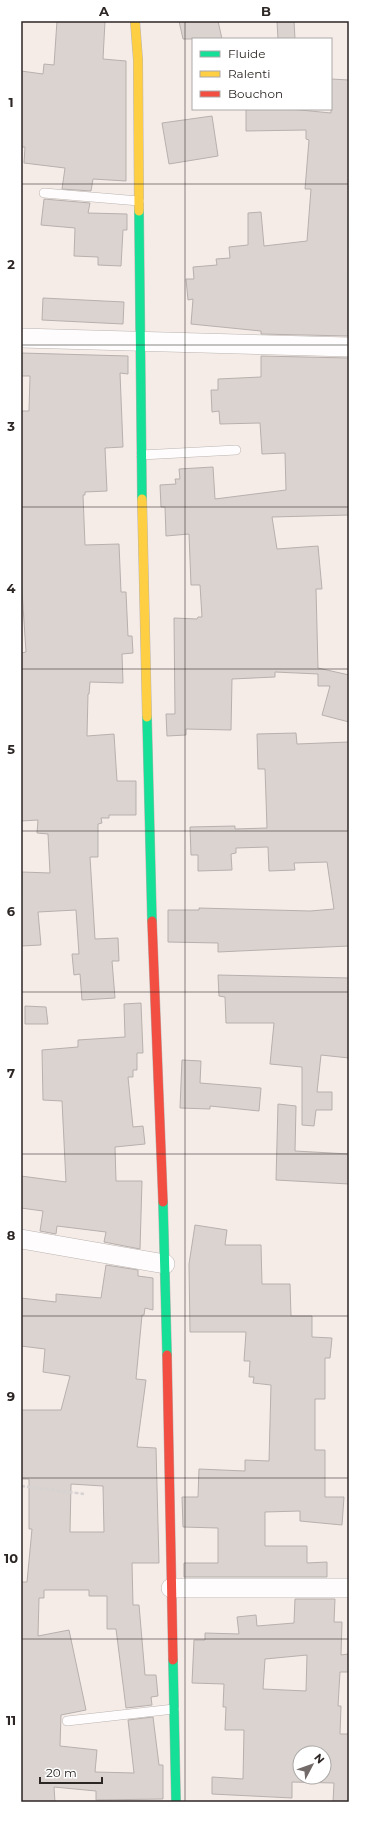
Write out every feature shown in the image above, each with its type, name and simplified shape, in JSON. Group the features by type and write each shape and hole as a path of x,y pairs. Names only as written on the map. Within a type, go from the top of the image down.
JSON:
{"street":[{"path":"135,21 138,60 140,201 140,455 150,866 165,1264 176,1802"},
{"path":"21,338 349,347"},
{"path":"21,1239 165,1264"},
{"path":"171,1588 349,1588"}],"lane":[{"path":"44,193 140,201"},
{"path":"140,455 236,450"},
{"path":"67,1720 174,1709"}],"path":[{"path":"21,1486 84,1494"}],"building":[{"path":"57,21 105,21 103,59 126,61 126,181 93,179 91,191 62,189 65,168 24,163 25,147 21,147 21,71 43,74 44,64 54,65"},
{"path":"179,21 218,21 222,38 183,39"},
{"path":"277,21 294,21 295,38 278,38"},
{"path":"332,79 349,80 348,336 261,334 261,331 191,324 193,299 188,300 186,279 194,279 193,267 217,265 216,259 230,258 229,247 248,245 248,213 261,212 264,246 307,241 311,189 305,189 309,140 306,139 306,130 246,131 246,110 300,110 331,113"},
{"path":"212,116 218,156 169,164 162,123"},
{"path":"44,199 90,203 88,213 127,214 127,230 123,230 121,266 98,265 98,257 74,256 75,228 41,225"},
{"path":"43,298 124,302 123,324 42,320"},
{"path":"21,353 128,356 128,374 120,373 123,447 105,448 107,491 85,492 85,495 83,495 85,545 119,544 121,592 126,592 128,636 132,636 133,653 122,654 123,683 90,682 88,694 87,736 114,734 117,781 136,781 136,815 109,815 109,818 101,818 102,823 98,824 98,857 90,857 95,939 118,938 119,961 112,961 115,998 82,1000 80,974 74,975 72,954 79,954 76,910 38,912 41,945 21,946 22,872 50,873 48,834 37,833 38,820 21,821 21,653 26,652 21,576 21,411 29,411 30,376 21,376"},
{"path":"261,356 349,358 349,515 272,517 277,549 318,546 322,589 316,589 318,668 349,675 349,722 322,715 330,686 318,686 318,674 275,672 275,677 232,679 231,730 186,729 186,735 167,736 166,714 175,714 174,618 197,619 198,617 202,617 200,585 191,585 189,534 166,536 165,507 161,507 160,485 176,484 175,479 180,479 179,469 213,467 215,499 286,490 285,453 262,454 260,423 220,424 219,411 212,412 211,390 218,390 218,379 261,377"},
{"path":"296,733 297,744 349,742 349,946 218,952 218,943 168,942 168,910 199,910 199,908 310,911 334,909 327,862 294,863 295,870 269,871 268,847 236,848 236,853 231,854 232,870 198,871 198,855 191,855 190,827 235,826 235,829 267,828 265,769 258,769 257,734"},
{"path":"218,975 349,978 349,1058 321,1055 317,1092 332,1092 332,1110 316,1110 314,1126 302,1125 302,1067 270,1064 274,1023 226,1023 225,997 219,996"},
{"path":"141,1003 143,1053 137,1053 137,1070 133,1070 133,1077 128,1077 133,1127 143,1126 145,1144 115,1147 116,1181 142,1181 140,1249 104,1242 106,1232 57,1226 56,1234 40,1231 43,1211 21,1208 21,1176 66,1182 62,1101 43,1100 42,1050 78,1047 78,1040 125,1037 124,1004"},
{"path":"25,1006 46,1007 48,1024 25,1024"},
{"path":"182,1060 201,1061 200,1083 261,1088 259,1111 210,1106 210,1109 180,1108"},
{"path":"278,1104 296,1106 295,1151 349,1154 349,1184 276,1180"},
{"path":"195,1225 227,1230 225,1245 261,1245 262,1284 290,1284 291,1316 312,1316 312,1337 332,1338 330,1358 325,1358 325,1399 315,1399 315,1450 325,1450 325,1497 344,1497 342,1525 300,1521 300,1511 265,1512 265,1546 307,1546 307,1563 327,1562 327,1577 184,1577 184,1563 218,1563 218,1528 183,1527 182,1497 198,1497 199,1469 245,1471 245,1460 269,1461 271,1385 253,1383 254,1377 249,1377 250,1361 244,1361 246,1332 190,1332 189,1264"},
{"path":"106,1265 138,1270 138,1276 153,1278 153,1310 145,1308 144,1315 142,1315 136,1379 146,1380 137,1447 156,1448 159,1563 132,1563 133,1605 139,1605 145,1675 156,1675 158,1696 151,1697 152,1705 126,1708 116,1629 107,1629 107,1596 89,1596 89,1590 44,1590 44,1598 39,1598 38,1636 69,1630 86,1710 61,1715 60,1746 97,1750 95,1772 134,1773 128,1720 153,1717 159,1765 163,1765 163,1799 96,1800 96,1791 54,1787 55,1802 22,1802 21,1582 27,1582 32,1529 29,1529 29,1479 21,1479 21,1410 61,1410 70,1376 43,1372 45,1349 21,1346 21,1298 56,1302 56,1294 101,1298","holes":["71,1484 103,1486 104,1532 70,1532"]},
{"path":"295,1599 335,1599 334,1622 342,1622 341,1655 348,1654 349,1672 340,1672 338,1706 341,1706 340,1734 349,1734 349,1802 333,1802 334,1783 332,1783 332,1745 292,1745 292,1798 212,1794 212,1777 243,1779 244,1730 225,1730 226,1707 223,1707 224,1684 192,1683 194,1640 205,1640 205,1633 239,1634 237,1617 256,1615 257,1626 294,1623","holes":["307,1655 306,1691 263,1689 265,1659"]}],"traffic: fast":[{"path":"139,211 142,499"},
{"path":"147,717 152,921"},
{"path":"163,1202 167,1355"},
{"path":"173,1660 176,1802"}],"traffic: slow":[{"path":"135,21 138,60 139,211"},
{"path":"142,499 147,717"}],"traffic: jam":[{"path":"152,921 163,1202"},
{"path":"167,1355 173,1660"}]}
